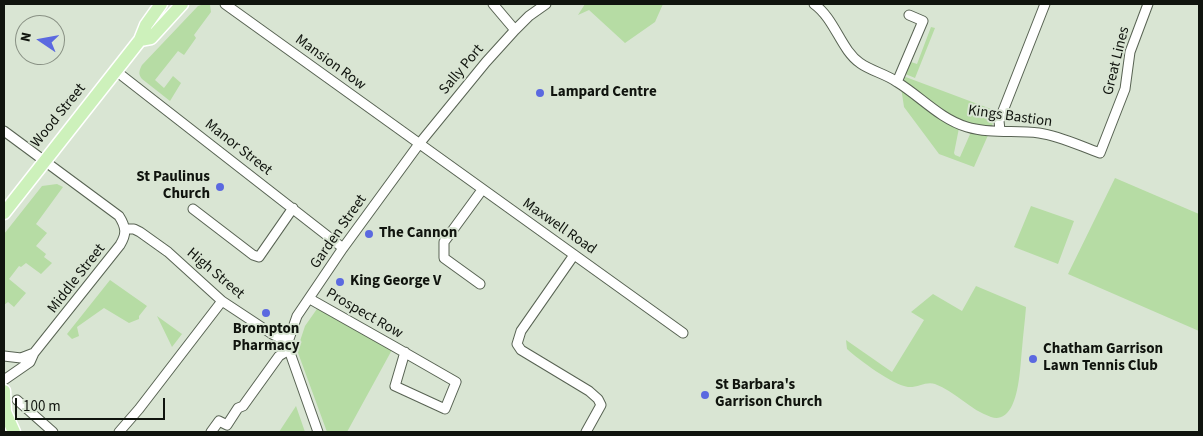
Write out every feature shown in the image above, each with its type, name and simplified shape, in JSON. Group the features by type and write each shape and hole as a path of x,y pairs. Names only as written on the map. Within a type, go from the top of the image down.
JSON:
{"main road":[{"name":"Wood Street","path":"4,213 140,40 146,25 161,4"},
{"name":"Wood Street","path":"140,40 151,38 182,4"},
{"path":"4,391 5,412 14,432"}],"street":[{"name":"Mansion Row","path":"225,4 419,144"},
{"path":"493,4 515,30"},
{"name":"Sally Port","path":"419,144 515,30 529,16 546,4"},
{"path":"1000,130 999,121 1045,4"},
{"name":"Great Lines","path":"1100,153 1125,90 1130,52 1148,4"},
{"name":"Kings Bastion","path":"816,5 827,16 862,65 897,82 957,123 975,129 1046,135 1100,153"},
{"path":"909,15 932,25"},
{"path":"897,82 923,21"},
{"name":"Manor Street","path":"116,71 343,248"},
{"path":"4,131 119,216 125,229"},
{"name":"Maxwell Road","path":"419,144 683,333"},
{"name":"Garden Street","path":"318,432 289,350 289,340 297,316 343,248 419,144"},
{"path":"480,284 444,258 444,242 482,190"},
{"path":"193,209 253,255 259,257 293,208"},
{"name":"High Street","path":"125,229 137,230 168,252 222,301 272,334 289,340"},
{"name":"Middle Street","path":"4,380 30,362 34,354 77,302 120,245 124,238 125,229"},
{"path":"574,255 525,325 517,344 521,350 589,390 598,399 601,405 586,432"},
{"name":"Prospect Row","path":"310,298 405,352 456,382 445,409 395,386 405,352"},
{"path":"119,432 139,409 222,301"},
{"path":"211,432 219,421 227,426 238,408 242,406 279,356 289,350"},
{"path":"4,356 21,358 34,354"},
{"path":"17,400 53,432"}],"green space":[{"path":"585,4 663,4 655,22 625,43 589,10 578,15"},
{"path":"210,5 211,12 194,35 196,38 184,55 178,51 155,80 164,88 173,76 181,83 170,101 142,79 139,74 140,69 198,6"},
{"path":"931,27 935,28 915,78 903,73 908,61 917,64"},
{"path":"903,76 999,112 991,127 973,125 951,116 905,82"},
{"path":"901,87 959,128 955,155 960,157 971,132 989,133 974,167 939,154 904,107"},
{"path":"1115,178 1199,214 1199,331 1068,274"},
{"path":"57,184 63,187 36,224 47,233 36,246 46,254 44,257 52,263 41,274 26,263 21,267 19,266 9,279 26,293 14,307 8,302 4,305 4,234 42,186"},
{"path":"1031,206 1074,221 1058,264 1014,247"},
{"path":"110,280 147,306 139,316 139,319 129,323 104,308 77,327 79,336 72,339 67,334"},
{"path":"976,286 1026,307 1017,392 1008,412 1001,417 991,417 983,414 935,384 928,383 908,387 894,382 847,349 846,340 892,372 924,320 911,312 933,294 962,311"},
{"path":"319,306 393,348 347,432 327,432 297,350 305,326"},
{"path":"157,316 182,334 172,347"},
{"path":"296,406 305,432 279,432"}],"place":[{"name":"Lampard Centre","path":"540,93"},
{"name":"St Paulinus Church","path":"220,187"},
{"name":"The Cannon","path":"369,234"},
{"name":"King George V","path":"340,282"},
{"name":"Brompton Pharmacy","path":"266,313"},
{"name":"Chatham Garrison Lawn Tennis Club","path":"1033,359"},
{"name":"St Barbara's Garrison Church","path":"705,395"}]}
